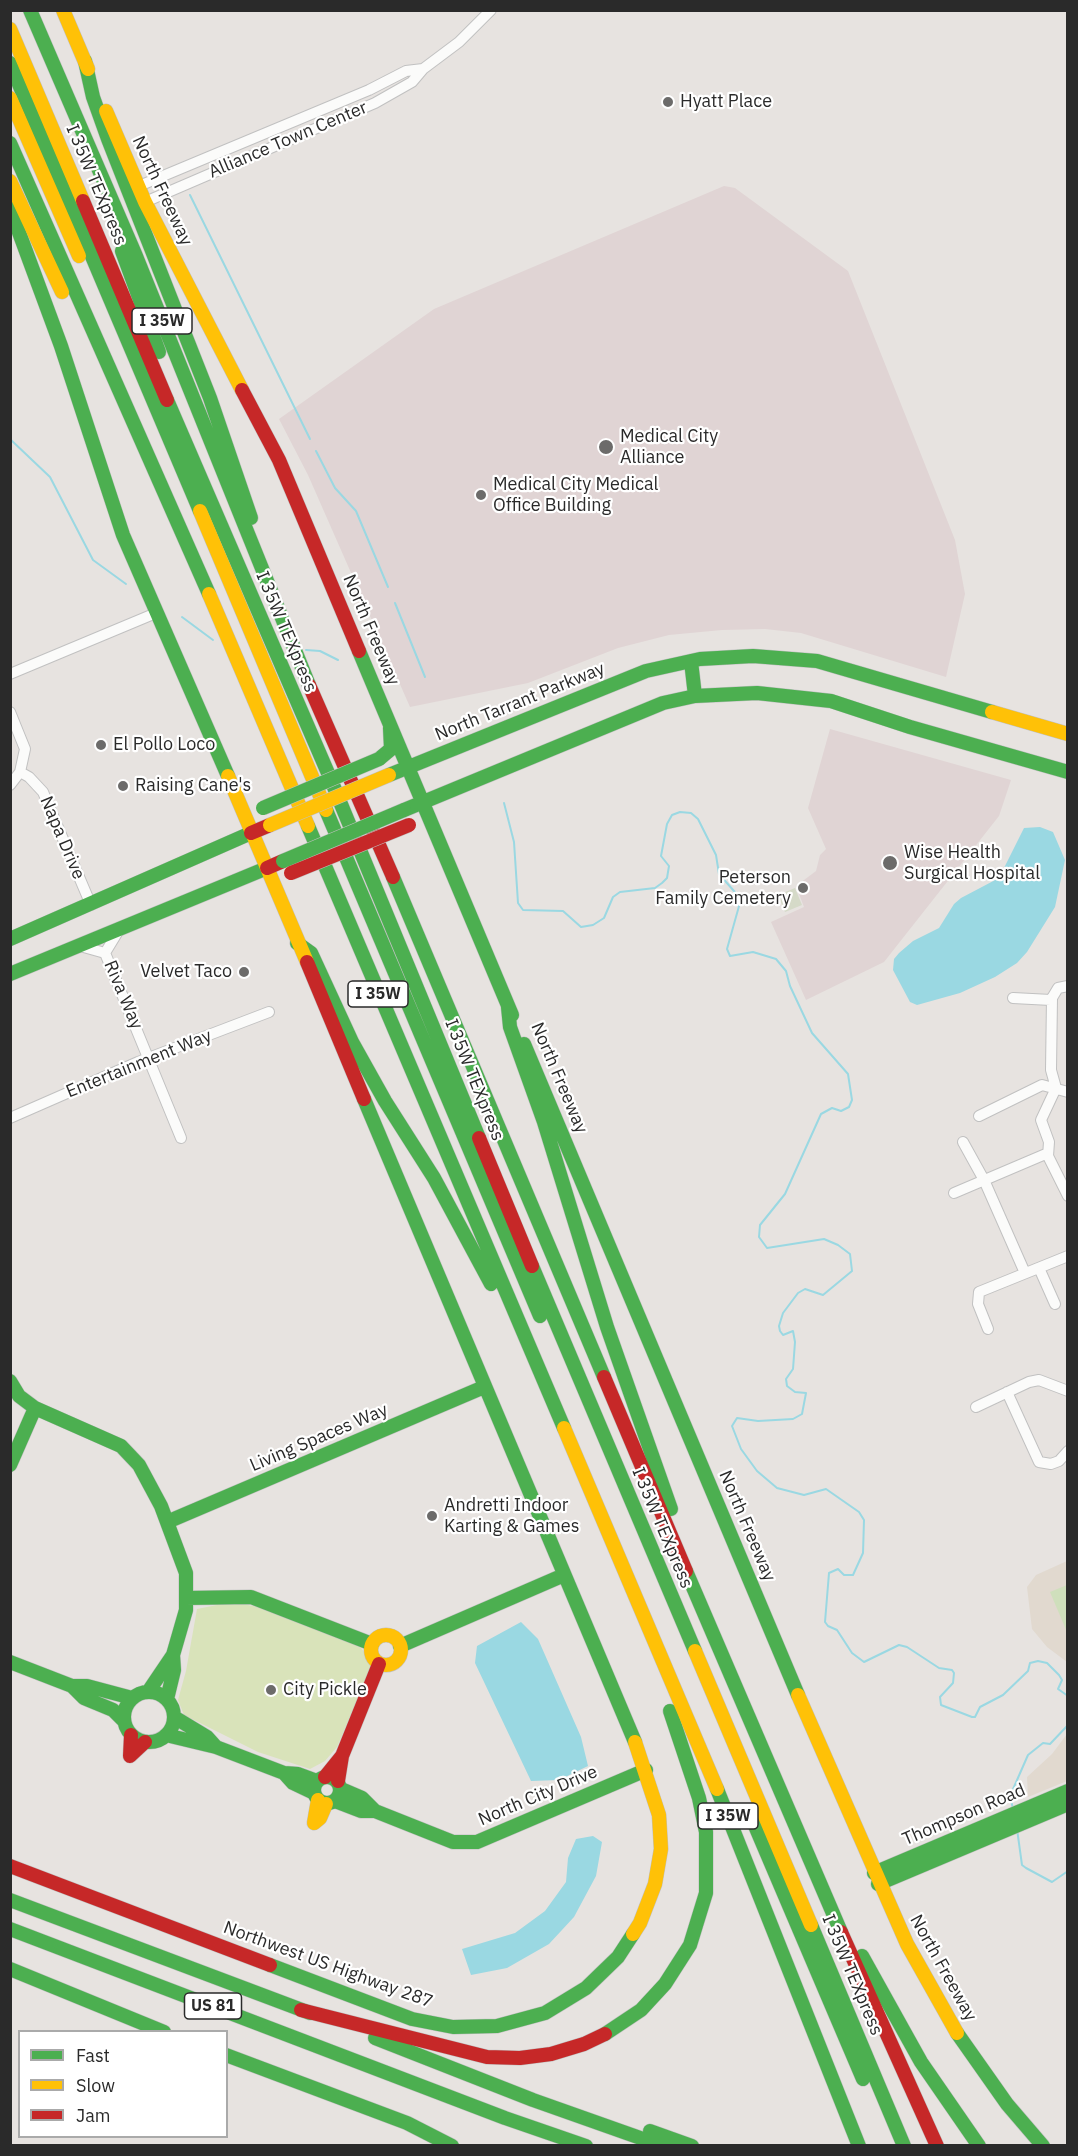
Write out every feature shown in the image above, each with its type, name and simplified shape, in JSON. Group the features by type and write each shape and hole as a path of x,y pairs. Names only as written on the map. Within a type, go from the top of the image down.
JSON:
{"main road":[{"path":"19,10 114,230 198,457 198,473"},
{"name":"I 35W","path":"30,10 136,256 286,634 401,894 805,1853 881,2026 938,2145"},
{"name":"North Freeway","path":"63,10 146,202 194,301 279,460 876,1878 907,1944 953,2027 1007,2104 1043,2145"},
{"name":"I 35W TEXpress","path":"10,29 331,780 481,1144 904,2145"},
{"path":"85,61 93,97 108,139 210,398 284,612 286,634"},
{"name":"I 35W TEXpress","path":"10,63 891,2145"},
{"path":"10,98 129,363 183,493 195,504"},
{"name":"I 35W","path":"10,142 198,567 560,1419 755,1880 859,2145"},
{"path":"10,181 62,292 130,426 180,547 198,567"},
{"path":"10,208 61,346 123,535 240,804 648,1775"},
{"name":"North Tarrant Parkway","path":"10,939 251,833 590,692 645,671 691,661 753,656 817,661 1068,734"},
{"path":"691,661 695,696"},
{"path":"287,867 422,802 663,703 695,696 757,693 831,701 910,728 1068,772"},
{"path":"240,804 253,809 263,808 379,759 391,749 390,720"},
{"path":"10,974 267,868 287,867 409,825 422,822 432,826"},
{"path":"276,892 287,867"},
{"path":"297,943 310,953 352,1042 385,1101 434,1178 503,1307 545,1404 560,1419"},
{"path":"508,1007 510,1027 544,1122 607,1327 666,1496 733,1666 732,1682"},
{"path":"10,1381 19,1396 35,1408 121,1446 139,1465 167,1522 186,1573 186,1610 173,1655 148,1692 132,1698 87,1686 72,1686 10,1662"},
{"name":"Living Spaces Way","path":"167,1522 484,1387"},
{"path":"10,1464 35,1408"},
{"path":"301,2010 487,2057 520,2058 550,2054 601,2037 641,2010 665,1984 690,1944 699,1922 708,1863 706,1832 699,1798 680,1735 641,1632 589,1507 589,1491"},
{"path":"400,1646 564,1575"},
{"path":"186,1598 251,1597 372,1644"},
{"path":"384,1636 394,1638 400,1646 397,1660 389,1665 379,1664 371,1653 372,1644 384,1636"},
{"path":"72,1686 84,1698 113,1710 124,1721 131,1735 145,1742 160,1739 166,1735 174,1717 167,1699 174,1670 173,1655"},
{"path":"327,1791 379,1664"},
{"path":"148,1692 167,1699"},
{"path":"124,1721 124,1713 132,1698"},
{"name":"North City Drive","path":"174,1717 207,1737 216,1747"},
{"name":"North City Drive","path":"166,1735 216,1747 284,1773 298,1774 361,1811 375,1811 453,1842 477,1842 648,1775"},
{"name":"Northwest US Highway 287","path":"10,1866 412,2019 453,2027 497,2026 545,2013 586,1988 618,1957 640,1923 655,1884 661,1849 659,1815 648,1775"},
{"name":"Thompson Road","path":"876,1878 980,1834 1068,1791"},
{"name":"Thompson Road","path":"980,1834 1068,1804"},
{"path":"805,1853 816,1862 880,1992 921,2062 979,2145"},
{"name":"US 81","path":"10,1900 496,2085 574,2106 692,2145"},
{"name":"US 81","path":"10,1929 505,2118"},
{"path":"10,1969 162,2030"},
{"path":"228,2056 407,2123 452,2145"},
{"path":"496,2085 663,2145"},
{"path":"505,2118 568,2145"},
{"path":"505,2118 586,2145"}],"street":[{"name":"Alliance Town Center","path":"146,202 375,103 412,82 423,69 459,42 491,10"},
{"name":"Alliance Town Center","path":"139,186 369,90 406,71 423,69"},
{"path":"10,674 156,613"},
{"path":"10,712 25,749 20,772 10,784"},
{"name":"Napa Drive","path":"20,772 30,777 43,792 91,905"},
{"name":"Riva Way","path":"105,952 119,930"},
{"name":"Riva Way","path":"80,946 105,952"},
{"name":"Riva Way","path":"105,952 181,1138"},
{"path":"1068,986 1056,989 1051,1000 1051,1070 1056,1088 1041,1117 1049,1142 1048,1154 1068,1196"},
{"path":"1012,998 1051,1000"},
{"name":"Entertainment Way","path":"10,1118 148,1058 269,1012"},
{"path":"1056,1088 1068,1084"},
{"path":"980,1116 1040,1086 1068,1092"},
{"path":"963,1142 984,1180 1025,1273"},
{"path":"954,1193 1048,1154"},
{"path":"988,1329 978,1304 979,1292 1068,1256"},
{"path":"1039,1268 1054,1304"},
{"path":"976,1407 1029,1382 1039,1380 1068,1391"},
{"path":"1007,1392 1039,1462 1051,1464 1066,1459"}],"shaded area":[{"name":"Medical City Alliance","path":"724,186 735,188 848,271 955,540 965,594 946,677 801,633 765,629 722,630 669,635 618,648 528,683 410,707 308,475 279,419 434,309"},
{"name":"Wise Health Surgical Hospital","path":"830,729 1011,780 999,816 884,962 806,1000 771,922 804,907 796,886 816,871 820,855 826,849 808,808"},
{"path":"1067,1561 1067,1662 1047,1647 1032,1629 1027,1587 1036,1575"},
{"path":"1067,1734 1067,1781 1028,1797 1027,1777 1052,1754"}],"green space":[{"path":"795,888 802,905 785,912 778,895"},
{"path":"1067,1585 1067,1632 1050,1592"},
{"name":"City Pickle","path":"232,1602 269,1609 344,1639 361,1648 370,1659 370,1670 337,1747 325,1761 310,1769 258,1752 184,1715 178,1700 186,1671 197,1609"}],"water":[{"path":"1040,827 1053,832 1065,860 1055,907 1027,952 1017,963 995,977 960,993 917,1005 910,1002 893,970 894,959 913,941 939,928 954,904 961,898 999,878 1024,828"},
{"path":"521,1622 538,1639 581,1737 588,1766 559,1780 531,1781 475,1663 477,1646"},
{"path":"593,1836 602,1842 596,1876 574,1917 549,1944 507,1968 471,1975 462,1949 515,1933 545,1911 566,1882 568,1858 576,1839"}],"waterway":[{"path":"190,195 310,439"},
{"path":"10,439 50,477 93,560 126,584"},
{"path":"316,451 335,488 356,511 388,587"},
{"path":"395,603 425,677"},
{"path":"182,617 213,640"},
{"path":"306,650 320,651 338,660"},
{"path":"504,803 514,842 518,903 523,910 563,911 581,927 593,925 604,918 613,897 620,892 655,888 667,878 669,866 661,856 667,824 672,815 680,812 691,813 698,819 716,855 719,874 741,899 727,949 730,956 753,952 776,959 786,971 790,986 812,1033 848,1074 852,1100 849,1107 841,1111 832,1108 821,1114 785,1194 760,1225 759,1237 767,1248 824,1239 850,1254 852,1271 823,1295 805,1289 798,1293 783,1313 779,1326 780,1331 783,1335 793,1331 795,1342 793,1369 786,1379 787,1386 795,1392 806,1393 802,1414 793,1419 758,1421 737,1418 732,1426 741,1449 757,1471 777,1488 804,1495 826,1489 859,1512 864,1520 863,1553 853,1575 844,1575 838,1569 829,1573 825,1622 837,1630 852,1653 864,1662 899,1645 907,1647 939,1668 952,1670 953,1683 940,1697 941,1705 972,1717 975,1717 980,1707 1003,1695 1028,1671 1030,1663 1038,1661 1047,1663 1059,1675 1062,1680 1058,1689 1068,1696"},
{"path":"1013,1809 1010,1796 1028,1755 1043,1743 1050,1744 1068,1725"},
{"path":"1017,1829 1022,1865 1052,1882 1068,1871"}],"traffic: fast":[{"path":"30,10 136,256 309,685"},
{"path":"85,61 93,97 108,139 210,398 251,518"},
{"path":"10,63 200,511"},
{"path":"10,143 209,594"},
{"path":"10,208 61,346 123,535 228,776"},
{"path":"122,251 159,352"},
{"path":"167,400 331,780 479,1138"},
{"path":"359,651 512,1015"},
{"path":"389,775 646,671 700,659 753,656 817,661 992,712"},
{"path":"691,661 695,696"},
{"path":"404,810 663,703 695,696 757,693 831,701 910,727 1068,772"},
{"path":"379,759 391,749 390,728"},
{"path":"263,808 379,759"},
{"path":"326,810 540,1316"},
{"path":"283,861 404,810"},
{"path":"308,826 564,1428"},
{"path":"10,939 251,833"},
{"path":"10,974 267,868"},
{"path":"393,877 604,1377"},
{"path":"297,943 311,953 352,1042 385,1101 434,1178 491,1284"},
{"path":"508,1007 510,1027 544,1122 607,1327 671,1509"},
{"path":"524,1044 798,1695"},
{"path":"364,1099 635,1742"},
{"path":"532,1266 695,1651"},
{"path":"10,1381 19,1396 35,1408 121,1446 139,1465 161,1506 186,1573 186,1610 173,1655 174,1670 167,1699"},
{"path":"167,1522 484,1387"},
{"path":"10,1465 35,1408"},
{"path":"686,1571 841,1932"},
{"path":"400,1646 564,1575"},
{"path":"186,1598 251,1597 372,1644"},
{"path":"148,1692 173,1655"},
{"path":"10,1662 72,1686 87,1686 132,1698"},
{"path":"72,1686 84,1698 113,1710 124,1721"},
{"path":"144,1692 154,1692 167,1699 174,1712 174,1717 174,1722 167,1735 154,1742 144,1742 135,1738 128,1731 124,1722 124,1712 128,1703 135,1696 144,1692"},
{"path":"605,2034 641,2010 665,1984 690,1945 706,1893 706,1832 699,1798 670,1711"},
{"path":"174,1717 207,1737 216,1747"},
{"path":"166,1735 216,1747 284,1773"},
{"path":"335,1801 361,1811 375,1811 453,1842 477,1842 646,1770"},
{"path":"314,1793 293,1783 284,1773 298,1774 317,1781"},
{"path":"327,1777 337,1780 340,1790 337,1800 327,1803 317,1800 314,1790 317,1780 327,1777"},
{"path":"341,1789 362,1798 375,1811"},
{"path":"717,1789 859,2146"},
{"path":"874,1873 1068,1791"},
{"path":"878,1884 1068,1804"},
{"path":"750,1814 863,2079"},
{"path":"10,1900 310,2013"},
{"path":"811,1925 904,2146"},
{"path":"10,1929 505,2118 586,2146"},
{"path":"270,1965 412,2019 453,2027 497,2026 545,2013 586,1988 618,1957 633,1934"},
{"path":"862,1956 921,2062 979,2146"},
{"path":"10,1969 159,2030"},
{"path":"957,2033 1007,2104 1043,2146"},
{"path":"375,2038 533,2100 663,2146"},
{"path":"228,2056 407,2123 452,2146"},
{"path":"650,2131 692,2146"}],"traffic: slow":[{"path":"63,10 88,69"},
{"path":"10,29 83,201"},
{"path":"10,98 79,256"},
{"path":"106,111 145,202 242,390"},
{"path":"10,181 62,292"},
{"path":"200,511 326,810"},
{"path":"209,594 308,826"},
{"path":"992,712 1068,734"},
{"path":"270,825 389,775"},
{"path":"228,776 307,962"},
{"path":"564,1428 717,1789"},
{"path":"386,1635 397,1639 401,1650 397,1661 386,1665 375,1661 371,1650 375,1639 386,1635"},
{"path":"695,1651 811,1925"},
{"path":"798,1695 907,1944 957,2033"},
{"path":"633,1934 640,1923 655,1884 661,1849 659,1815 635,1742"},
{"path":"318,1800 314,1823 320,1818 326,1804"}],"traffic: jam":[{"path":"83,201 167,400"},
{"path":"242,390 279,460 359,651"},
{"path":"309,685 393,877"},
{"path":"251,833 270,825"},
{"path":"291,873 409,825"},
{"path":"267,868 283,861"},
{"path":"307,962 364,1099"},
{"path":"479,1138 532,1266"},
{"path":"604,1377 686,1571"},
{"path":"342,1756 379,1664"},
{"path":"131,1735 130,1756 145,1742"},
{"path":"325,1777 342,1756 338,1781"},
{"path":"10,1866 270,1965"},
{"path":"841,1932 937,2146"},
{"path":"301,2010 487,2057 520,2058 551,2054 584,2044 605,2034"}],"place":[{"name":"Hyatt Place","path":"668,102"},
{"name":"Medical City Alliance","path":"606,447"},
{"name":"Medical City Medical Office Building","path":"481,495"},
{"name":"El Pollo Loco","path":"101,745"},
{"name":"Raising Cane's","path":"123,786"},
{"name":"Wise Health Surgical Hospital","path":"890,863"},
{"name":"Peterson Family Cemetery","path":"803,888"},
{"name":"Velvet Taco","path":"244,972"},
{"name":"Andretti Indoor Karting & Games","path":"432,1516"},
{"name":"City Pickle","path":"271,1690"}]}
